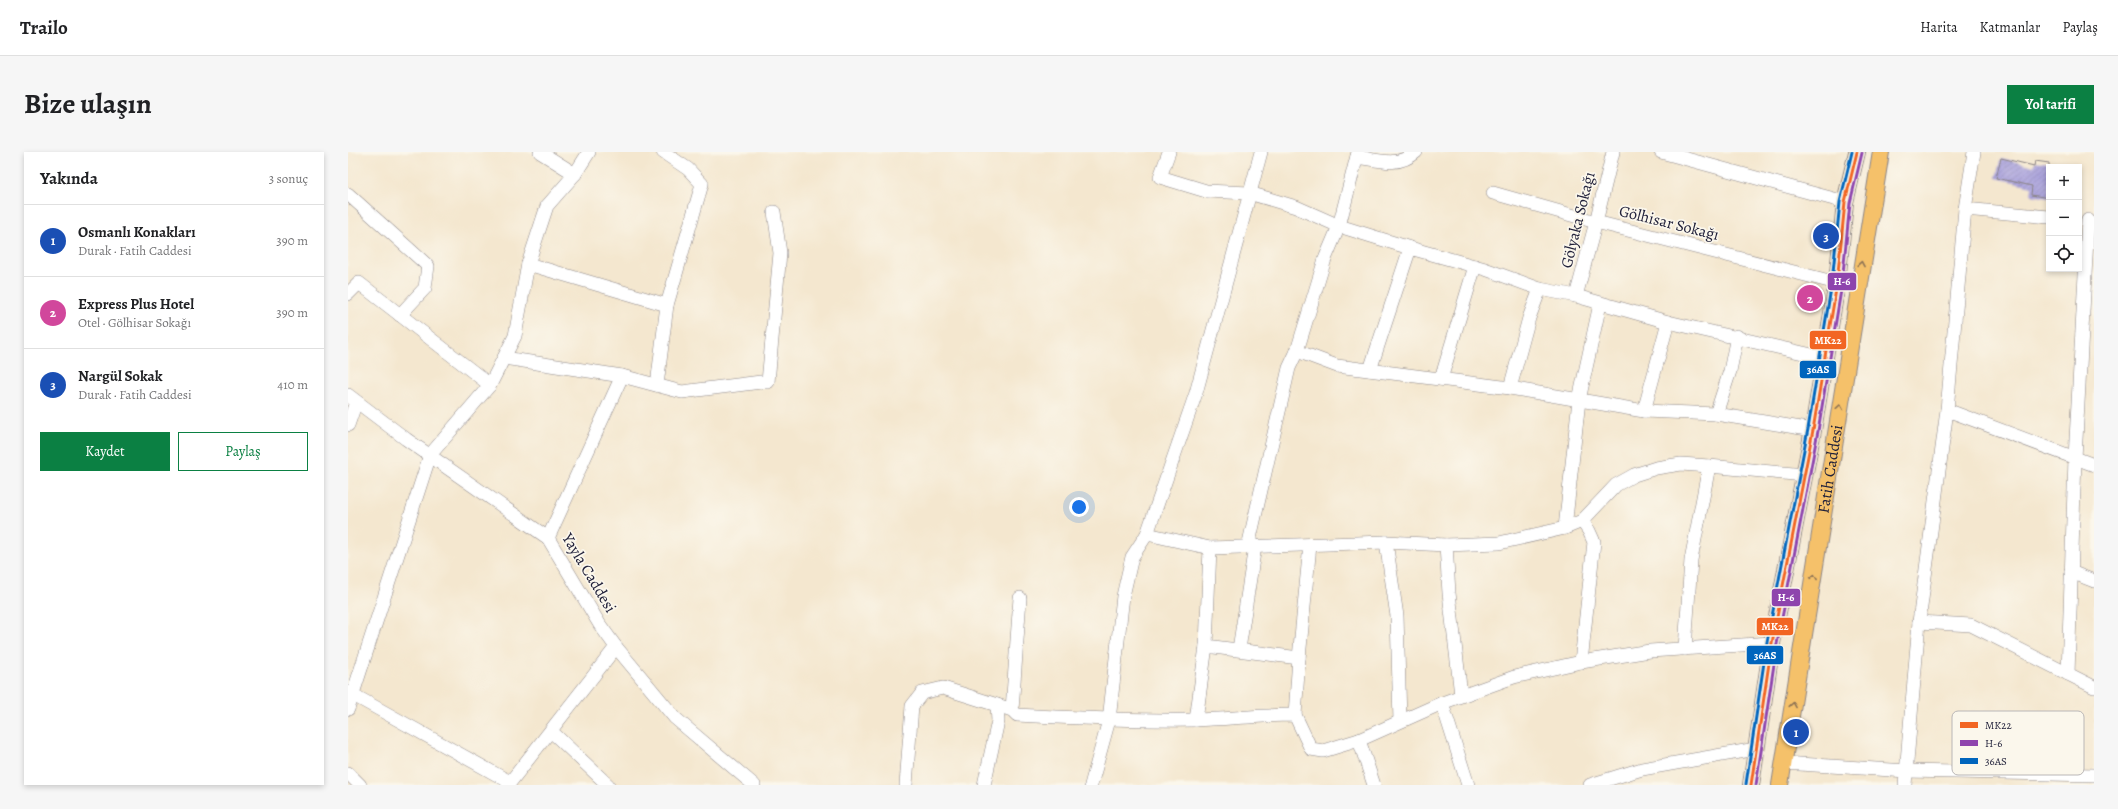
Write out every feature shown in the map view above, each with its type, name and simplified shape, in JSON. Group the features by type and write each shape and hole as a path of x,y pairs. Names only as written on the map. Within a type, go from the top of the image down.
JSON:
{"main road":[{"name":"Fatih Caddesi","path":"1751,785 1772,643 1813,430 1825,358 1837,283 1845,202 1856,152"},
{"name":"Fatih Caddesi","path":"1780,785 1857,289 1880,152"}],"street":[{"path":"540,152 575,174"},
{"path":"348,709 351,693 430,455 490,385 515,336 528,264 547,206 575,174 589,152"},
{"path":"657,385 666,305 702,184 688,169 663,152"},
{"path":"1169,152 1160,176 1206,191 1249,194 1296,207 1339,226 1474,266 1540,289 1576,296 1668,322 1736,336 1825,358"},
{"path":"1091,785 1109,720 1123,596 1132,557 1147,534 1196,393 1261,152"},
{"path":"1239,649 1252,546 1289,368 1297,351 1325,259 1339,226 1358,154 1391,163 1406,159 1416,152"},
{"name":"Gölyaka Sokağı","path":"1576,296 1613,152"},
{"path":"1661,152 1845,202"},
{"path":"1905,785 1919,622 1947,410 1965,209 1974,152"},
{"name":"Gölhisar Sokağı","path":"1493,193 1596,222 1837,283"},
{"path":"348,194 428,266 425,288 400,315"},
{"path":"1965,209 2046,217"},
{"path":"504,358 622,376 682,392 768,382 780,253 774,212"},
{"path":"2068,674 2075,458 2087,220"},
{"path":"1370,370 1410,248"},
{"path":"528,264 666,305"},
{"path":"1440,379 1474,266"},
{"path":"348,294 359,283 490,385"},
{"path":"1510,388 1529,318 1540,289"},
{"path":"1565,528 1579,400 1600,304"},
{"path":"1644,412 1668,322"},
{"path":"1716,414 1730,371 1736,336"},
{"path":"1297,351 1337,366 1510,388 1644,412 1716,414 1813,430"},
{"path":"548,538 622,376"},
{"path":"348,425 352,399"},
{"name":"Yayla Caddesi","path":"352,399 548,538 600,625 616,647 675,718 754,785"},
{"path":"1947,410 2094,465"},
{"path":"1147,534 1210,548 1386,542 1446,545 1499,543 1565,528 1582,521 1616,485 1634,475 1668,465 1709,466 1804,475"},
{"path":"1685,649 1690,560 1709,466"},
{"path":"1581,662 1594,542 1582,521"},
{"path":"1386,542 1397,616 1400,721"},
{"path":"1310,545 1295,716 1311,749 1323,752 1359,740 1461,695 1514,677 1581,662 1650,651 1772,643"},
{"path":"1446,545 1449,593 1461,695"},
{"path":"1196,720 1206,646 1210,548"},
{"path":"2071,572 2094,581"},
{"path":"1012,710 1020,598"},
{"path":"1919,622 1971,626 2094,687"},
{"path":"1206,646 1239,649 1299,658"},
{"path":"351,693 509,784 616,647"},
{"path":"906,785 912,706 922,693 943,688 1012,710 1017,715 1109,720 1196,720 1270,715 1295,716"},
{"path":"1442,703 1468,785"},
{"path":"984,785 998,721 997,705"},
{"path":"551,731 608,785"},
{"path":"1359,740 1374,785"},
{"path":"1590,785 1642,769 1756,749"},
{"path":"1784,763 1907,771 1952,772"},
{"path":"348,773 360,785"},
{"path":"2084,775 2094,775"}],"building":[{"path":"2001,158 2034,166 2035,161 2049,163 2046,164 2046,198 2031,195 2032,186 1996,178"}],"transit line":[{"name":"36AS","path":"1746,784 1767,642 1808,429 1832,282 1840,202 1852,152"},
{"name":"MK22","path":"1751,785 1772,643 1813,430 1837,283 1845,202 1857,152"},
{"name":"H-6","path":"1756,785 1777,644 1818,431 1842,284 1850,203 1862,153"}],"place":[{"name":"Nargül Sokak","path":"1826,236"},
{"name":"Express Plus Hotel","path":"1810,298"},
{"name":"Osmanlı Konakları","path":"1796,732"}]}
